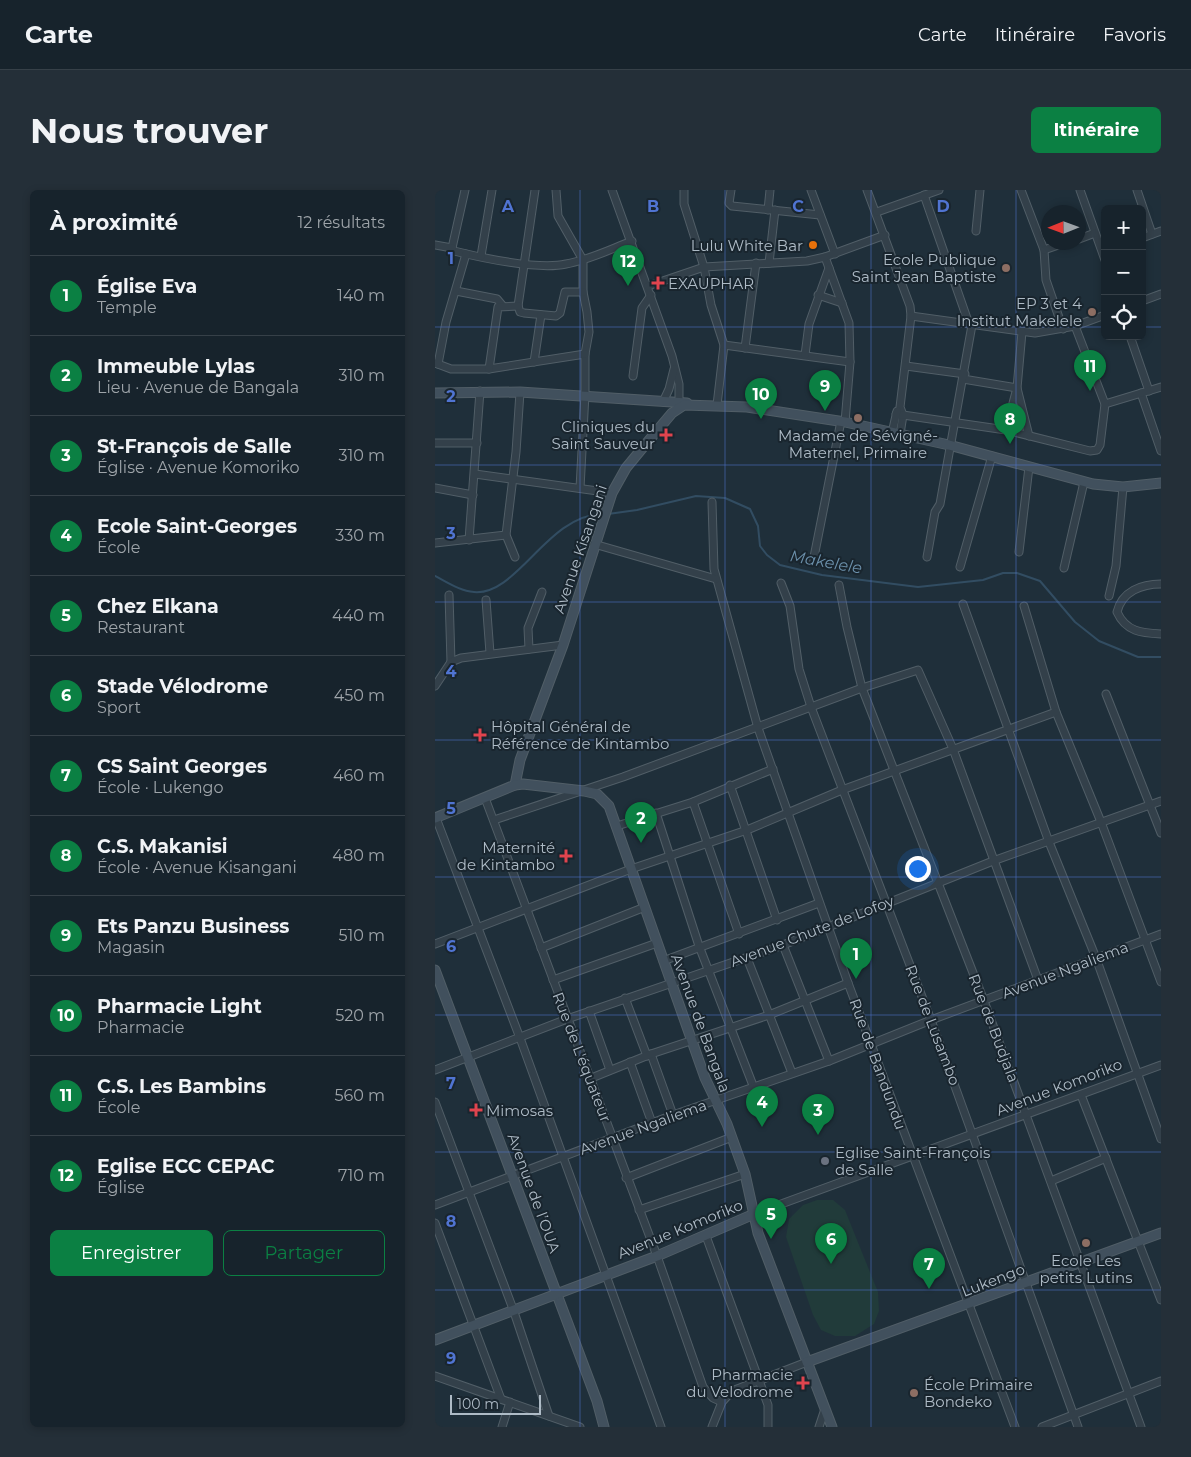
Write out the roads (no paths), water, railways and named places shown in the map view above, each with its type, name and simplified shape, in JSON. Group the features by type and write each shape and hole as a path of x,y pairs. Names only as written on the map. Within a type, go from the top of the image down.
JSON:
{"street":[{"path":"452,249 465,190"},
{"path":"481,256 492,190"},
{"path":"535,190 518,306 520,312 559,315 565,292 583,292"},
{"path":"556,190 559,216 583,260 583,292 589,332 585,354 580,488"},
{"path":"612,190 632,241 675,366 683,403"},
{"path":"684,190 685,204 704,267 710,300 724,345 717,405"},
{"path":"731,190 730,205 819,215"},
{"path":"769,263 772,210 770,190"},
{"path":"811,190 835,254"},
{"path":"867,190 877,212 907,295 911,316 896,434"},
{"path":"877,212 939,190"},
{"path":"976,231 980,190"},
{"path":"1021,190 1041,242"},
{"path":"1080,190 1102,250"},
{"path":"1137,190 1152,234"},
{"path":"924,195 970,324 964,376 949,445 940,504 935,512 927,557"},
{"path":"1146,236 1161,231"},
{"path":"1086,236 1095,233"},
{"path":"648,286 704,267 825,257 885,235"},
{"path":"435,245 466,254 524,264 563,265 583,260 632,241"},
{"path":"1044,250 1046,280 1063,329"},
{"path":"466,254 436,363 451,369 489,369 585,354"},
{"path":"813,562 843,422 850,362 849,323 825,257"},
{"path":"745,348 756,263"},
{"path":"805,355 809,324 829,268"},
{"path":"456,291 497,299 501,305"},
{"path":"1146,300 1161,294"},
{"path":"633,376 642,308 651,295"},
{"path":"818,295 842,304"},
{"path":"501,305 518,306"},
{"path":"489,369 497,312 501,305"},
{"path":"534,362 541,315"},
{"path":"911,316 1022,332 1044,333 1075,326 1101,316"},
{"path":"899,414 1006,430 1090,451 1097,450 1100,445 1105,404 1075,326"},
{"path":"1006,430 1017,388 1022,332"},
{"path":"1131,340 1149,391"},
{"path":"724,345 850,362"},
{"path":"663,402 669,389 675,366"},
{"path":"906,366 1017,388"},
{"path":"1017,388 1029,436"},
{"path":"1105,404 1161,388"},
{"path":"469,540 480,391"},
{"path":"435,393 480,391 585,394 717,405 843,422 949,445 1084,482 1123,487 1161,483"},
{"path":"515,556 506,535 520,392"},
{"path":"1141,393 1161,451"},
{"name":"Avenue Kisangani","path":"515,785 520,760 563,644 612,493 626,468 683,403"},
{"path":"435,443 477,443"},
{"path":"960,567 993,456"},
{"path":"1019,552 1029,467"},
{"path":"475,474 612,493"},
{"path":"1064,568 1084,482"},
{"path":"1109,596 1116,566 1123,487"},
{"path":"435,488 473,495"},
{"name":"Rue de Bandundu","path":"713,502 713,554 716,579 758,728 827,926 872,1043 912,1157 970,1304 1015,1427"},
{"path":"435,543 506,535"},
{"path":"595,544 716,579"},
{"name":"Rue de Lusambo","path":"781,583 791,606 799,669 811,707 931,1020 1075,1414 1078,1427"},
{"path":"1161,584 1136,588 1123,601 1117,612 1121,620 1134,631 1161,634"},
{"name":"Rue de Budjala","path":"839,585 862,688 984,1001 1141,1427"},
{"path":"529,649 528,628 542,592"},
{"path":"435,686 451,662 449,595"},
{"path":"487,600 490,654"},
{"path":"963,604 1007,730 1049,842 1096,958 1161,1139"},
{"path":"1024,606 1056,712 1101,822 1161,982"},
{"path":"451,662 490,654 563,644"},
{"path":"494,820 584,791 862,688 918,670 953,749 993,861 1039,980"},
{"path":"1106,694 1161,833"},
{"path":"435,944 631,869 747,830 843,790 1056,712"},
{"path":"617,826 693,802 730,785 773,769"},
{"path":"515,785 436,818 476,928 520,1038 604,1275 661,1427"},
{"name":"Avenue de Bangala","path":"515,785 538,785 584,791 597,794 604,799 617,826 692,1040 715,1100 732,1137 745,1174 758,1233 832,1427"},
{"path":"730,785 777,920"},
{"name":"Rue de L'équateur","path":"485,798 626,1178 657,1256 703,1387 713,1398 722,1402"},
{"path":"693,802 739,934"},
{"name":"Avenue Chute de Lofoy","path":"435,1070 625,998 783,945 937,882 1161,802"},
{"path":"656,813 699,946 754,1088"},
{"path":"663,961 699,946 739,934 819,903"},
{"path":"541,948 645,907"},
{"name":"Avenue Ngaliema","path":"435,1206 673,1115 829,1061 931,1020 1161,934"},
{"path":"553,980 657,943"},
{"path":"783,945 829,1061"},
{"path":"747,958 792,1073"},
{"name":"Avenue de l’OUA","path":"435,970 597,1401 604,1427"},
{"path":"589,1079 649,1055 769,1015 848,983"},
{"path":"625,998 673,1115"},
{"path":"589,1011 610,1070"},
{"path":"630,1062 652,1123"},
{"name":"Avenue Komoriko","path":"435,1340 657,1256 753,1214 1161,1065"},
{"path":"1081,1095 1161,1300"},
{"path":"435,1102 513,1309 549,1416"},
{"path":"626,1178 732,1137"},
{"path":"1051,1181 1106,1158"},
{"path":"639,1210 745,1174"},
{"path":"435,1223 501,1399"},
{"name":"Lukengo","path":"807,1362 1081,1264 1161,1233"},
{"path":"706,1236 759,1379 769,1410 768,1427"},
{"path":"713,1424 722,1402 732,1391 807,1362"},
{"path":"435,1376 580,1427"},
{"path":"1042,1427 1161,1381"},
{"path":"502,1427 510,1402"},
{"path":"819,1427 825,1410"}],"waterway":[{"name":"Makelele","path":"608,514 637,510 696,496 725,498 750,509 758,526 760,546 767,555 780,565 822,575 918,587 983,580 1003,573 1017,573 1040,581 1075,622 1099,641 1138,657 1161,657"},
{"name":"Makelele","path":"435,576 464,590 474,592 490,590 519,570 564,528 582,518 601,514"}],"place":[{"name":"Lulu White Bar","path":"813,245"},
{"name":"Ecole Publique Saint Jean Baptiste","path":"1006,268"},
{"name":"EXAUPHAR","path":"658,283"},
{"name":"Eglise ECC CEPAC","path":"628,286"},
{"name":"EP 3 et 4 Institut Makelele","path":"1092,312"},
{"name":"C.S. Les Bambins","path":"1090,391"},
{"name":"Ets Panzu Business","path":"825,411"},
{"name":"Madame de Sévigné- Maternel, Primaire","path":"858,418"},
{"name":"Pharmacie Light","path":"761,419"},
{"name":"Cliniques du Saint Sauveur","path":"666,435"},
{"name":"C.S. Makanisi","path":"1010,444"},
{"name":"Hôpital Général de Référence de Kintambo","path":"480,735"},
{"name":"Immeuble Lylas","path":"641,843"},
{"name":"Maternité de Kintambo","path":"566,856"},
{"name":"Église Eva","path":"856,979"},
{"name":"Mimosas","path":"476,1110"},
{"name":"Ecole Saint-Georges","path":"762,1127"},
{"name":"St-François de Salle","path":"818,1135"},
{"name":"Eglise Saint-François de Salle","path":"825,1161"},
{"name":"Chez Elkana","path":"771,1239"},
{"name":"Ecole Les petits Lutins","path":"1086,1243"},
{"name":"Stade Vélodrome","path":"831,1264"},
{"name":"CS Saint Georges","path":"929,1289"},
{"name":"Pharmacie du Velodrome","path":"803,1383"},
{"name":"École Primaire Bondeko","path":"914,1393"}]}
